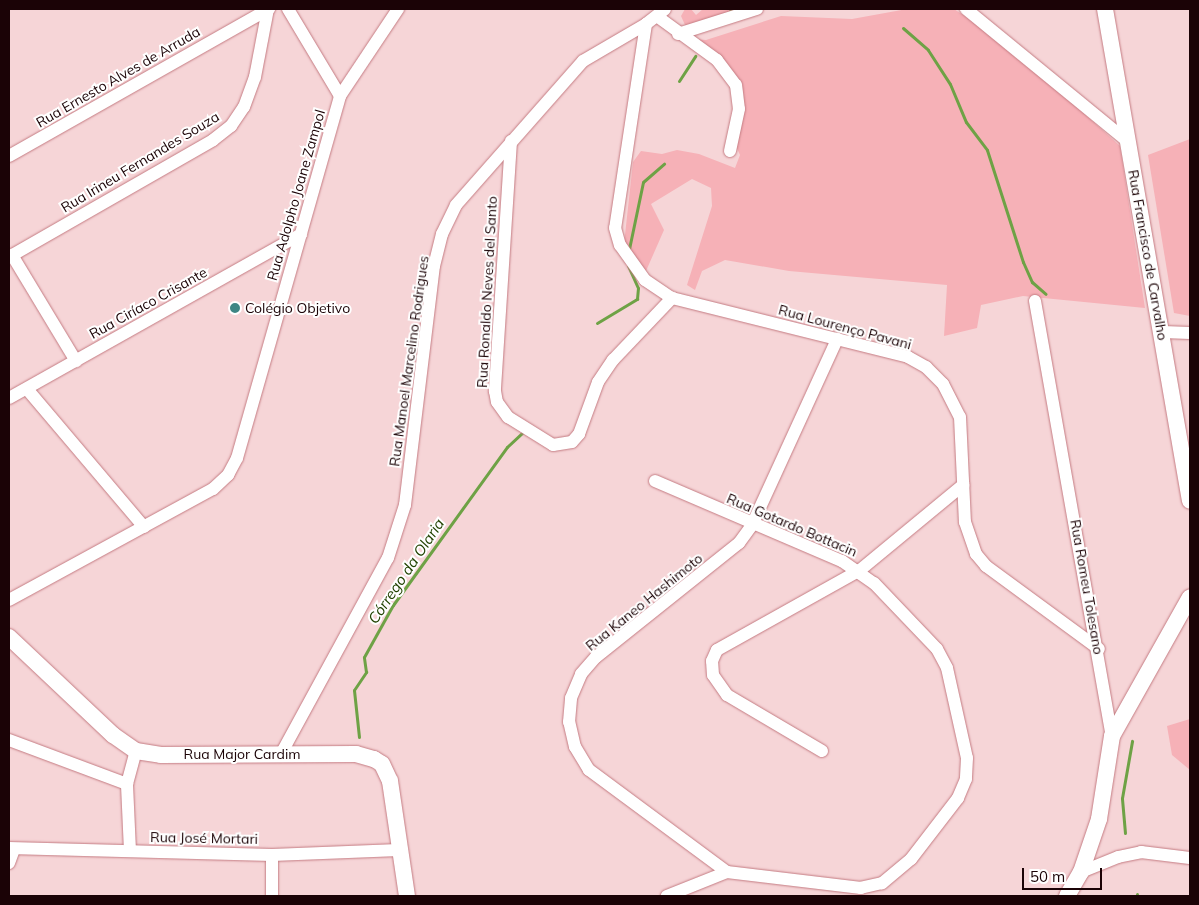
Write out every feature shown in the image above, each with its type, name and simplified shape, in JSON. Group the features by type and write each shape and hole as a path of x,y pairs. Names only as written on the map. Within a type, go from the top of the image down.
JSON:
{"street":[{"name":"Rua Ernesto Alves de Arruda","path":"9,156 268,9"},
{"name":"Rua Irineu Fernandes Souza","path":"10,256 213,140 231,126 244,107 255,77 268,9"},
{"path":"288,9 340,96"},
{"name":"Rua Adolpho Joane Zampol","path":"9,600 212,489 228,475 237,458 340,96 398,9"},
{"path":"678,34 757,9"},
{"path":"966,9 1127,141"},
{"name":"Rua Francisco de Carvalho","path":"1105,9 1127,141 1163,332 1190,501"},
{"path":"662,13 678,34 717,60 736,85 739,109 730,151"},
{"name":"Rua Manoel Marcelino Rodrigues","path":"281,754 388,558 405,505 434,266 442,234 456,205 583,61 662,13"},
{"name":"Rua Lourenço Pavani","path":"646,24 615,228 620,245 645,280 672,298 908,357 943,384 960,417 965,522 976,554 986,566 1099,649"},
{"name":"Rua Ronaldo Neves del Santo","path":"511,141 497,402 508,417 553,445 572,442 580,434 603,374 672,298"},
{"name":"Rua Ciríaco Crisante","path":"9,398 301,234"},
{"path":"10,256 76,361"},
{"name":"Rua Romeu Tolesano","path":"1035,301 1099,649 1112,736 1099,819 1081,872"},
{"path":"1163,332 1190,333"},
{"name":"Rua Kaneo Hashimoto","path":"727,872 589,770 575,747 569,722 571,698 581,674 596,657 724,557 752,525 836,339"},
{"path":"27,388 144,527"},
{"name":"Rua Gotardo Bottacin","path":"656,481 752,525 860,570 922,631 947,668 967,758 966,778 958,798 911,860 882,882 861,888 727,872 667,896"},
{"path":"822,752 727,696 713,675 712,661 717,650 729,641 860,570 963,485"},
{"path":"1112,736 1190,597"},
{"name":"Rua Major Cardim","path":"9,637 113,735 136,750 161,755 356,754 366,755 382,764 390,781 407,896"},
{"path":"9,740 127,784"},
{"path":"130,852 127,784 136,750"},
{"path":"9,863 11,848"},
{"name":"Rua José Mortari","path":"11,848 272,855 399,850"},
{"path":"1067,896 1081,872 1118,857 1141,852 1190,858"},
{"path":"272,855 272,896"}],"shaded area":[{"path":"685,9 691,9 696,15 703,9 742,9 693,25 685,25 681,16"},
{"path":"907,9 954,9 1009,46 1120,146 1145,308 1023,296 981,305 977,328 944,336 947,285 789,271 725,260 702,271 695,290 687,285 712,206 711,188 692,179 651,204 664,230 646,271 624,244 633,162 641,151 662,154 677,150 699,154 735,168 740,155 735,144 744,94 720,57 692,39 706,40 781,16 852,19"},
{"path":"1190,139 1190,316 1174,313 1148,155"},
{"path":"1190,719 1190,770 1172,755 1167,726"}],"waterway":[{"path":"903,28 928,50 950,84 966,122 987,150 1023,262 1032,282 1046,294"},
{"name":"Córrego da Olaria","path":"679,81 695,56"},
{"name":"Córrego da Olaria","path":"629,249 643,182 664,164"},
{"name":"Córrego da Olaria","path":"597,323 637,299 638,288 628,266"},
{"name":"Córrego da Olaria","path":"359,737 354,690 366,672 364,657 393,605 507,447 522,433"},
{"path":"1125,833 1122,798 1132,741"}],"place":[{"name":"Colégio Objetivo","path":"235,308"}]}
